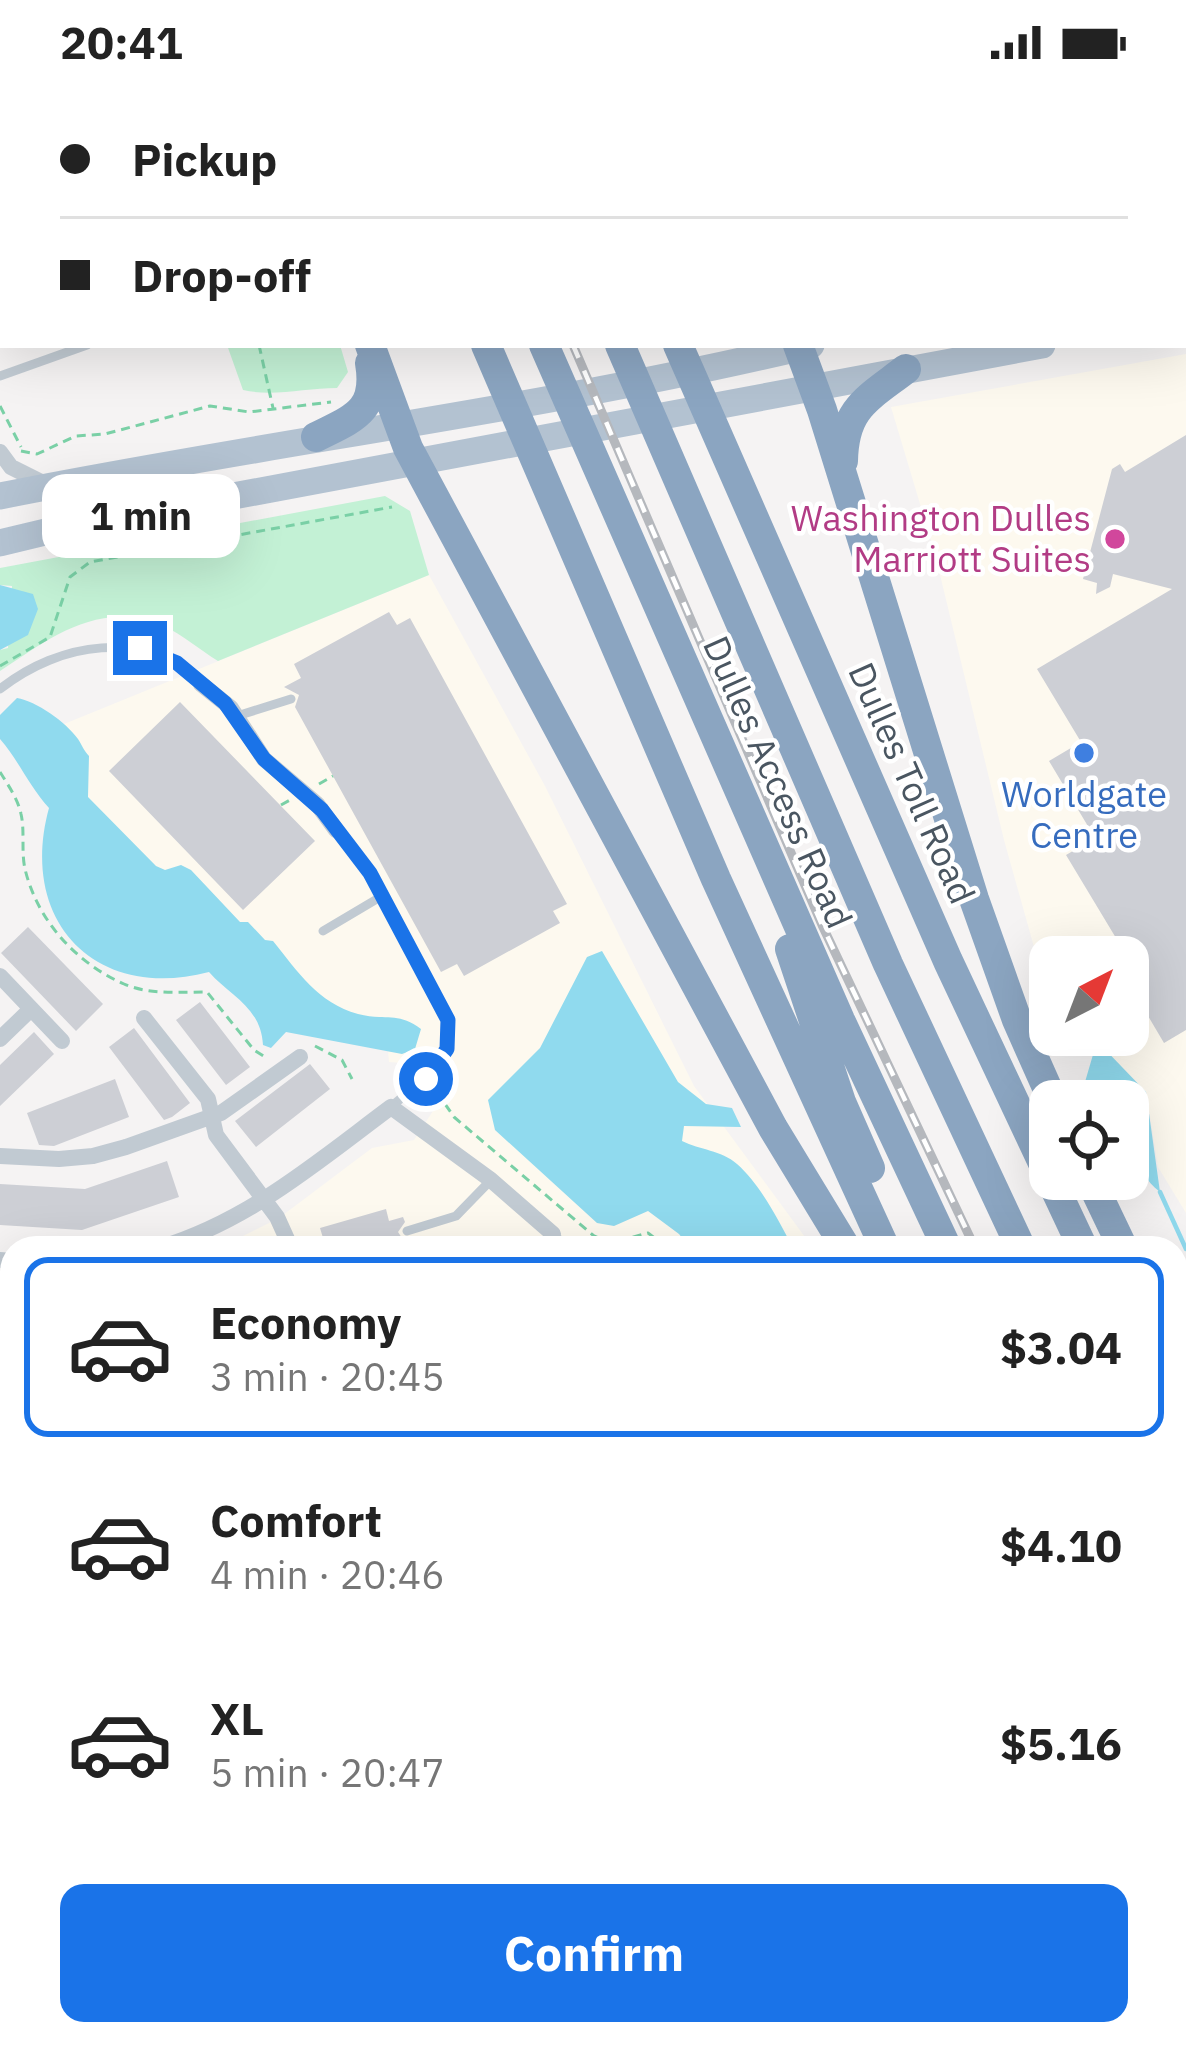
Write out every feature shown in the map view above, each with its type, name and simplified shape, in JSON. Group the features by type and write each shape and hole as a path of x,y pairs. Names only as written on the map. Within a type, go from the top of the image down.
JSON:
{"highway":[{"path":"316,437 350,420 370,399 369,348"},
{"path":"370,348 415,462 757,1099 839,1236"},
{"path":"487,348 793,1053 879,1236"},
{"name":"Dulles Access Road","path":"621,348 888,964 1015,1236"},
{"name":"Dulles Toll Road","path":"679,348 965,1000 1077,1236"},
{"path":"804,348 974,899 1044,1080"},
{"name":"Dulles Access Road","path":"548,352 840,1020 941,1236"},
{"path":"843,479 843,437 849,418 906,369"},
{"path":"714,734 841,1102 895,1236"},
{"path":"1100,1200 1117,1236"}],"main road":[{"path":"0,496 795,348"},
{"path":"0,543 1025,348"}],"street":[{"path":"8,454 11,467 50,486"},
{"path":"200,684 236,716 264,759 317,804 336,830"},
{"path":"0,976 62,1041"},
{"path":"0,1040 32,1009"},
{"path":"144,1018 208,1099 217,1135 284,1236"},
{"path":"0,1156 93,1156 212,1117 298,1050"},
{"path":"192,1236 265,1201 391,1107 491,1180 554,1234"}],"lane":[{"path":"0,376 79,348"},
{"path":"0,689 46,664 116,645 166,657 200,684"},
{"path":"236,716 291,699"},
{"path":"336,830 359,856 448,1020 447,1049 433,1073 391,1107"},
{"path":"323,931 382,896"},
{"path":"423,971 437,965"},
{"path":"407,1231 456,1216 491,1180"}],"path":[{"path":"260,348 274,409"},
{"path":"8,454 22,449 37,454 76,436 105,434 210,406 228,412 342,400"},
{"path":"0,406 22,449"},
{"path":"0,666 50,637 70,577 90,562 392,507"},
{"path":"0,772 22,815 24,860 36,901 76,954 124,984 207,992 254,1050 268,1059 278,1058"},
{"path":"298,1050 320,1047 348,1068 352,1079"},
{"path":"432,1101 442,1100 454,1117 593,1236"}],"shaded area":[{"name":"Worldgate Centre","path":"1186,354 1186,1213 1158,1167 1149,1080 1134,1080 1109,1056 1149,1056 1149,936 1031,936 935,554 891,407"},
{"path":"429,575 545,786 694,1086 804,1236 243,1236 279,1218 372,1148 414,1140 433,1111 423,1076 402,1063 389,1062 386,1027 286,1016 67,794 42,733"}],"green space":[{"path":"228,348 341,348 348,372 337,388 243,390"},
{"path":"385,496 410,511 429,575 218,661 163,626 118,617 76,626 0,671 0,650 8,648 12,586 0,585 0,568"}],"water":[{"path":"0,585 33,594 38,609 28,635 0,650"},
{"path":"17,698 41,708 73,732 89,756 88,797 156,866 165,870 181,865 191,870 240,922 248,922 265,940 273,941 331,1002 358,1014 405,1020 421,1029 415,1049 402,1054 286,1032 271,1048 263,1045 251,1012 209,972 168,978 132,975 100,963 75,944 56,917 45,886 42,849 49,808 0,739 0,715"},
{"path":"602,951 678,1082 706,1104 732,1108 741,1127 684,1126 682,1141 737,1164 761,1192 786,1236 681,1236 648,1211 614,1226 597,1223 495,1130 488,1100 540,1048 587,957"},
{"path":"1093,1056 1111,1056 1134,1080 1086,1080"},
{"path":"1149,1113 1160,1192 1149,1180"}],"building":[{"path":"1186,435 1186,1030 1164,1043 1149,1018 1149,936 1115,936 1066,855 1095,838 1049,761 1081,742 1037,669 1172,589 1113,574 1110,587 1096,594 1097,583 1083,579 1112,469 1120,464 1125,472"},
{"path":"389,612 397,625 410,618 567,904 553,911 560,923 464,976 457,964 441,972 295,707 299,695 284,687 301,678 294,664"},
{"path":"180,702 315,841 243,910 109,771"},
{"path":"28,927 103,1004 76,1031 1,953"},
{"path":"200,1002 250,1067 226,1085 176,1020"},
{"path":"134,1028 190,1103 172,1117 164,1120 109,1047"},
{"path":"34,1032 54,1054 0,1106 0,1065"},
{"path":"310,1064 330,1089 256,1147 235,1121"},
{"path":"115,1079 129,1117 54,1146 39,1145 27,1113"},
{"path":"167,1161 179,1197 82,1230 0,1225 0,1184 85,1189"},
{"path":"386,1209 389,1221 403,1217 405,1222 398,1232 401,1236 322,1236 320,1228"}],"waterway":[{"path":"1160,1192 1180,1236"}],"railway":[{"path":"574,348 822,925 969,1236"}],"place":[{"name":"Washington Dulles Marriott Suites","path":"1115,539"},
{"name":"Worldgate Centre","path":"1084,753"}],"route":[{"path":"140,648 177,663 231,708 264,759 317,804 359,856 448,1020 447,1049 426,1079"}]}
